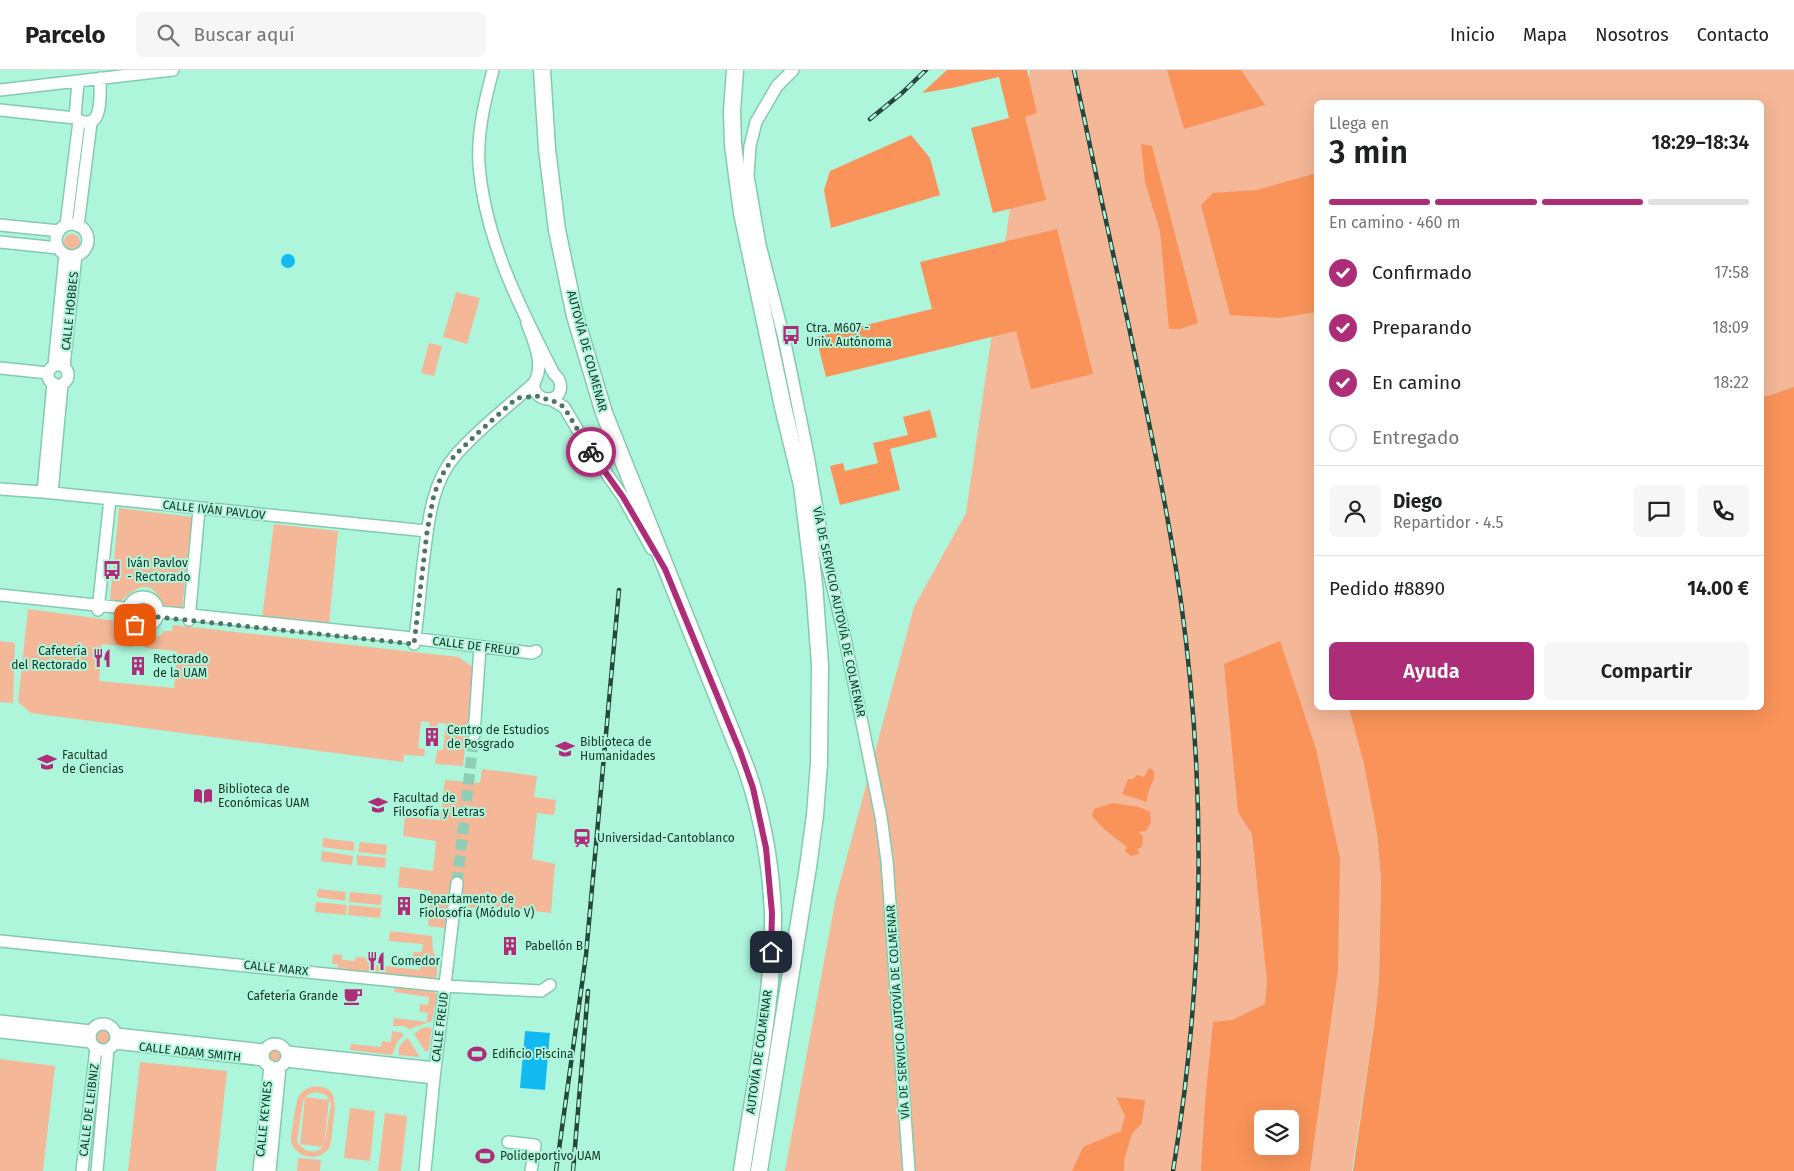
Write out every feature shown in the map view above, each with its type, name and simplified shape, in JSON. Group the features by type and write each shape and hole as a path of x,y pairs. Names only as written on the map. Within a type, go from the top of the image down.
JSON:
{"highway":[{"name":"AUTOVÍA DE COLMENAR","path":"542,70 547,149 557,230 575,316 604,413 665,569 734,735 753,788 766,848 772,913 771,972 762,1046 742,1171"},
{"name":"AUTOVÍA DE COLMENAR","path":"735,70 732,111 733,145 742,213 783,407 802,485 814,584 820,665 819,763 815,815 759,1171"},
{"path":"736,167 741,140 743,83 746,70"}],"street":[{"path":"0,90 173,70"},
{"path":"493,70 485,100 480,133 479,162 482,192 500,256 539,358 536,380 536,392 539,396"},
{"name":"VÍA DE SERVICIO AUTOVÍA DE COLMENAR","path":"793,70 777,86 756,122 750,146 748,176 760,246 784,338 810,464 824,551 844,634 881,817 887,861 909,1171"},
{"path":"0,110 95,121 98,116 100,78"},
{"path":"66,253 56,239 68,227 82,121 78,82"},
{"path":"0,224 68,227 85,231 88,240 84,251 66,253 0,242"},
{"name":"CALLE HOBBES","path":"48,493 66,253"},
{"path":"527,323 554,374 560,380 561,388 557,395 550,399"},
{"path":"0,368 56,374"},
{"path":"415,642 427,532 434,494 442,475 454,456 536,380 545,372 554,374"},
{"path":"517,398 539,396 550,399 564,407 588,447 623,497 665,569"},
{"name":"CALLE IVÁN PAVLOV","path":"0,489 427,532"},
{"path":"99,608 110,499"},
{"path":"190,618 199,508"},
{"path":"0,595 99,608"},
{"path":"0,600 99,608"},
{"name":"CALLE DE FREUD","path":"99,608 480,650 532,653 536,651"},
{"path":"128,611 132,622 139,627 152,624 158,615"},
{"path":"474,735 480,650"},
{"name":"CALLE FREUD","path":"425,1171 457,883"},
{"name":"CALLE MARX","path":"0,941 445,986 541,991 550,985"},
{"path":"0,1021 93,1041 104,1050 113,1042 113,1029 107,1025 99,1025 93,1041"},
{"path":"0,1032 93,1041"},
{"name":"CALLE DE LEIBNIZ","path":"82,1171 93,1041"},
{"name":"CALLE ADAM SMITH","path":"113,1042 435,1073"},
{"name":"CALLE DE LEIBNIZ","path":"97,1171 113,1042"},
{"name":"CALLE KEYNES","path":"259,1171 275,1059"},
{"name":"CALLE KEYNES","path":"270,1171 275,1059"},
{"path":"508,1142 534,1145 531,1171"}],"shaded area":[{"path":"947,70 1027,70 1037,113 1025,117 1046,200 993,213 971,128 1009,118 999,77 922,93"},
{"path":"1030,70 1794,70 1794,387 1764,397 1764,100 1314,100 1314,710 1350,710 1364,759 1377,833 1381,880 1379,979 1375,1019 1352,1171 785,1171 836,897 914,607 966,513"},
{"path":"1167,70 1241,70 1265,105 1184,129"},
{"path":"911,135 930,158 940,195 831,228 824,190 830,171"},
{"path":"1141,144 1152,146 1198,323 1180,329 1169,329 1160,231 1145,182"},
{"path":"1313,174 1314,176 1314,312 1279,318 1230,315 1201,205 1213,193 1257,190"},
{"path":"1057,229 1093,374 1031,389 1016,331 826,377 816,337 932,309 920,262"},
{"path":"69,234 75,234 80,239 78,248 69,250 64,245 64,239"},
{"path":"456,292 480,298 467,344 443,337"},
{"path":"429,343 442,346 434,376 421,373"},
{"path":"1794,387 1794,1171 1353,1171 1379,979 1381,880 1377,833 1364,764 1350,710 1764,710 1764,397"},
{"path":"930,410 937,437 890,449 900,490 840,505 830,466 843,463 845,471 878,463 873,443 908,435 903,417"},
{"path":"119,508 192,517 182,609 164,607 155,591 145,587 133,591 120,602 110,600"},
{"path":"274,524 338,531 329,624 262,618"},
{"path":"28,609 117,621 117,626 134,633 133,647 102,644 99,681 174,688 177,651 145,648 146,635 160,636 164,631 172,631 173,625 459,657 474,668 463,766 435,764 437,750 443,750 446,723 438,723 437,731 429,730 429,722 421,721 418,748 425,749 424,756 404,755 403,762 31,713 18,702"},
{"path":"0,641 15,643 13,703 0,702"},
{"path":"1280,641 1316,749 1340,858 1338,970 1310,1171 1201,1171 1213,1022 1232,1020 1265,1004 1267,981 1252,834 1238,812 1224,664"},
{"path":"1149,768 1154,771 1154,775 1147,802 1122,794 1128,779 1133,779 1137,775 1144,777"},
{"path":"482,769 537,776 534,797 556,800 554,815 537,813 532,859 555,864 551,913 483,905 472,908 461,906 462,882 451,879 445,928 428,926 431,891 398,887 400,867 433,871 436,841 403,836 405,817 440,820 445,780 480,783"},
{"path":"1113,803 1139,807 1150,812 1151,822 1146,831 1139,832 1143,836 1142,847 1137,849 1140,854 1131,856 1125,851 1127,847 1104,829 1092,816 1094,809"},
{"path":"323,838 354,842 354,851 322,847"},
{"path":"360,842 387,845 386,855 358,852"},
{"path":"322,851 353,856 352,865 321,861"},
{"path":"357,855 386,858 385,868 357,865"},
{"path":"318,889 346,892 345,901 317,897"},
{"path":"350,892 382,895 381,905 349,902"},
{"path":"316,902 347,905 346,915 315,912"},
{"path":"349,905 381,908 380,918 348,915"},
{"path":"390,931 432,936 433,951 437,960 437,976 433,980 337,970 338,964 332,964 333,954 342,955 342,960 355,961 356,957 368,958 367,962 376,963 376,965 420,970 421,961 413,960 413,952 422,952 423,944 389,941"},
{"path":"395,986 431,991 437,994 432,1021 410,1029 404,1026 393,1026 394,1018 427,1022 428,1013 419,1011 420,1004 428,1005 429,997 394,992"},
{"path":"429,1027 432,1029 429,1048 428,1051 425,1051 414,1034 422,1028"},
{"path":"104,1029 112,1037 104,1045 96,1037"},
{"path":"392,1031 404,1035 397,1042 392,1055 350,1050 351,1044 381,1047 382,1041 391,1042"},
{"path":"408,1038 419,1057 399,1055 400,1045"},
{"path":"276,1048 284,1056 276,1064 268,1056"},
{"path":"0,1059 55,1066 43,1171 0,1171"},
{"path":"140,1062 227,1071 216,1171 128,1171"},
{"path":"311,1087 326,1088 331,1092 334,1102 330,1146 325,1152 314,1157 299,1153 291,1141 299,1096 304,1090","holes":["316,1092 326,1095 329,1100 305,1097","305,1098 300,1144 323,1147 312,1152 302,1148 297,1141","329,1100 331,1104 324,1146"]},
{"path":"1116,1097 1145,1100 1142,1123 1132,1134 1124,1160 1124,1171 1072,1171 1083,1147 1121,1131 1125,1116"},
{"path":"350,1108 375,1111 370,1161 344,1158"},
{"path":"385,1113 407,1116 401,1171 378,1171"},
{"path":"298,1158 321,1160 320,1171 297,1171"}],"water":[{"path":"288,254 293,256 295,261 293,266 288,268 283,266 281,261 283,256"},
{"path":"525,1031 550,1033 545,1090 520,1088"}],"tunnel":[{"path":"457,883 474,735"}],"railway":[{"path":"870,119 902,93 926,70"},
{"path":"1074,70 1157,464 1176,568 1189,672 1198,815 1196,958 1191,1030 1173,1171"},
{"path":"556,1171 586,955 619,590"},
{"path":"573,1171 588,991"}],"way so far":[{"path":"135,625 139,627 148,626 156,621 158,617 414,644 427,532 434,494 442,475 454,456 517,398 539,396 550,399 564,407 591,452"}],"place":[{"name":"Ctra. M607 - Univ. Autónoma","path":"791,335"},
{"name":"Iván Pavlov - Rectorado","path":"112,570"},
{"name":"Cafetería del Rectorado","path":"102,658"},
{"name":"Rectorado de la UAM","path":"138,666"},
{"name":"Centro de Estudios de Posgrado","path":"432,737"},
{"name":"Biblioteca de Humanidades","path":"565,749"},
{"name":"Facultad de Ciencias","path":"47,762"},
{"name":"Biblioteca de Económicas UAM","path":"203,796"},
{"name":"Facultad de Filosofía y Letras","path":"378,805"},
{"name":"Universidad-Cantoblanco","path":"582,838"},
{"name":"Departamento de Fiolosofía (Módulo V)","path":"404,906"},
{"name":"Pabellón B","path":"510,946"},
{"name":"Comedor","path":"376,961"},
{"name":"Cafetería Grande","path":"353,996"},
{"name":"Edificio Piscina","path":"477,1054"},
{"name":"Polideportivo UAM","path":"485,1156"}],"route":[{"path":"591,452 623,497 665,569 740,751 753,788 766,848 772,913 771,952"}]}
